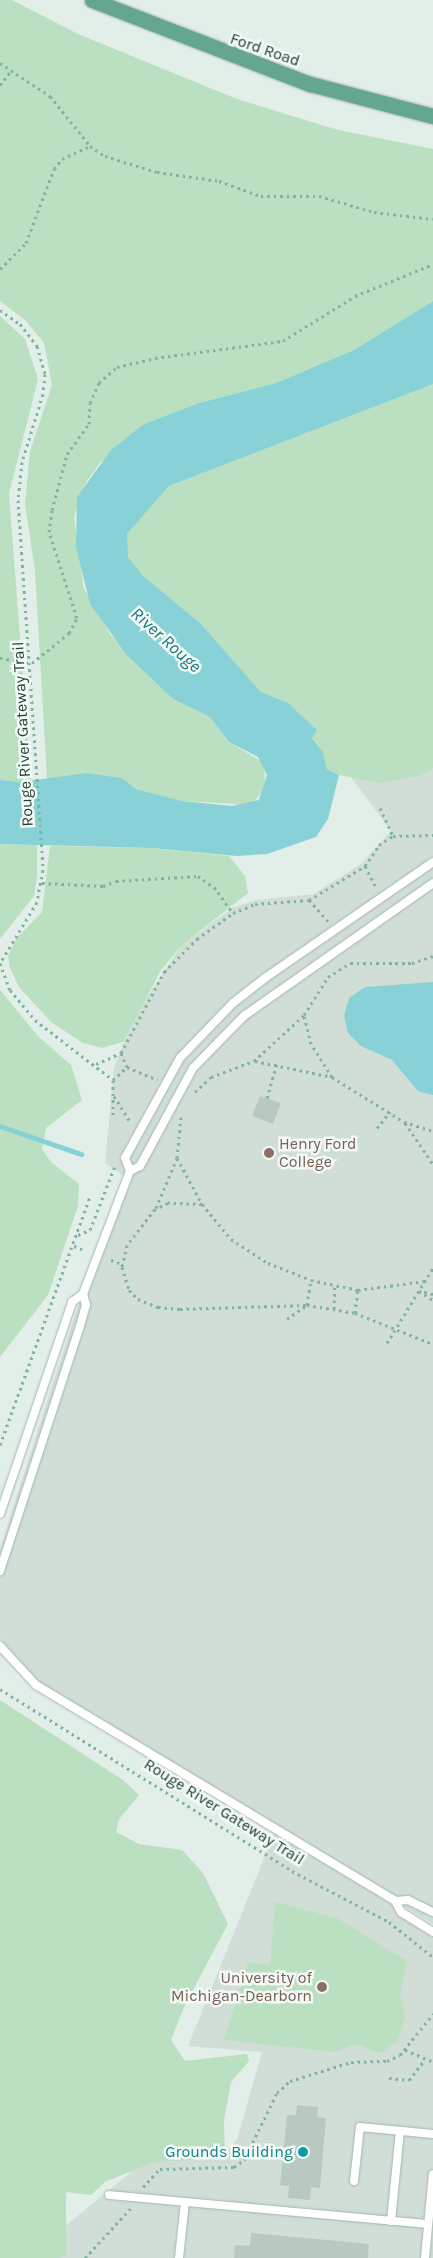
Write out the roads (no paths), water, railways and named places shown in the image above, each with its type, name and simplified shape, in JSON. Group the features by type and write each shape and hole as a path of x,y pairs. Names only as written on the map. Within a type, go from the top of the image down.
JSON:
{"main road":[{"name":"Ford Road","path":"92,0 310,84 433,116"}],"lane":[{"path":"0,1514 72,1302 83,1294 130,1171 125,1158 180,1058 233,1003 433,862"},
{"path":"130,1171 140,1166 193,1068 244,1016 433,883"},
{"path":"0,1571 80,1326 86,1305 83,1294"},
{"path":"0,1646 36,1685 395,1901 401,1912 433,1932"},
{"path":"395,1901 408,1900 433,1912"},
{"path":"354,2181 360,2127 433,2134"},
{"path":"391,2221 400,2131"},
{"path":"425,2258 433,2174"},
{"path":"109,2195 428,2224"},
{"path":"179,2258 185,2202"}],"water":[{"name":"River Rouge","path":"433,301 433,384 169,486 127,534 128,557 143,576 200,623 261,692 288,703 317,730 312,738 323,752 327,769 339,775 328,819 316,837 267,854 237,856 152,848 0,844 0,780 21,782 86,773 122,778 136,789 182,801 232,806 259,800 267,775 258,757 229,742 210,717 173,699 126,654 90,604 76,547 77,497 111,450 144,424 199,403 276,383 354,350"},
{"path":"433,982 433,1095 418,1091 392,1060 361,1046 348,1033 344,1016 349,998 365,987"}],"waterway":[{"path":"0,1126 81,1154"}],"place":[{"name":"Henry Ford College","path":"269,1153"},
{"name":"University of Michigan-Dearborn","path":"322,1987"},
{"name":"Grounds Building","path":"303,2152"}]}
